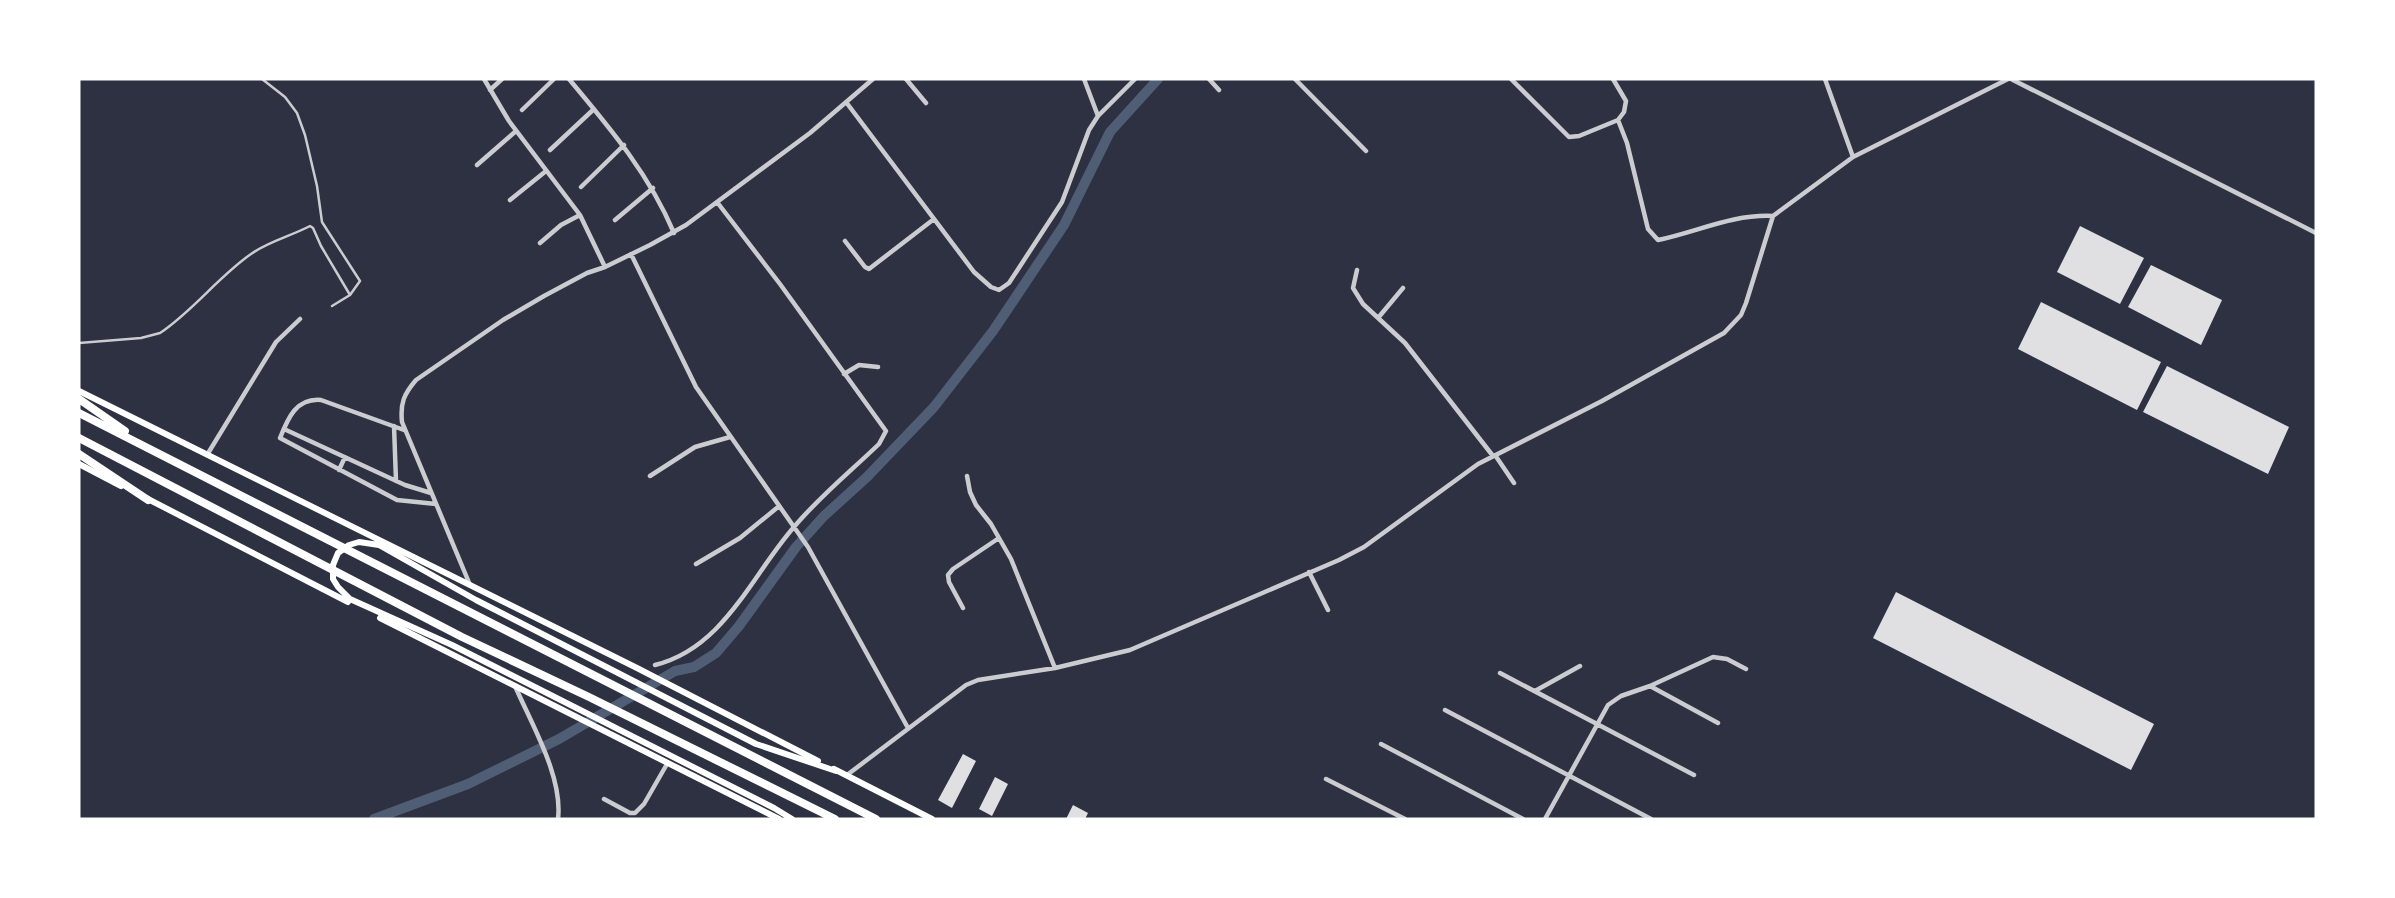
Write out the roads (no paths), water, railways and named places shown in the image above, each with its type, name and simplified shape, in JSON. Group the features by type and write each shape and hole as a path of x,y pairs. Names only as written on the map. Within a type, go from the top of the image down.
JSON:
{"highway":[{"path":"79,399 150,449"},
{"path":"79,413 876,819"},
{"path":"79,438 462,637 835,819"},
{"path":"79,454 148,500"}],"main road":[{"path":"79,391 638,668 932,819"},
{"path":"79,464 779,819"},
{"path":"792,819 452,645 350,599 334,579 333,565 338,553 359,542 379,545 476,600 756,744 836,771"}],"street":[{"path":"484,79 516,131 580,215 605,267"},
{"path":"490,90 502,79"},
{"path":"522,110 554,79"},
{"path":"569,79 624,145 660,200 674,233"},
{"path":"470,586 405,430 400,405 406,391 416,380 503,320 587,273 674,233 810,133 873,79"},
{"path":"906,79 926,103"},
{"path":"1084,79 1098,116"},
{"path":"846,102 974,272 991,288 999,290 1004,288 1062,202 1088,130 1098,116 1135,79"},
{"path":"1209,79 1219,90"},
{"path":"1295,79 1366,151"},
{"path":"1511,79 1569,137 1579,136 1618,120 1624,112 1626,101 1613,79"},
{"path":"1825,79 1853,156"},
{"path":"846,776 957,691 978,680 1055,668 1130,650 1364,547 1460,476 1724,333 1741,315 1773,216 1853,156 2010,79 2316,233"},
{"path":"550,150 594,109"},
{"path":"1618,120 1627,143 1648,229 1658,240 1733,218 1773,216"},
{"path":"477,164 516,131"},
{"path":"581,187 624,145"},
{"path":"510,200 546,171"},
{"path":"615,220 653,188"},
{"path":"655,666 675,658 716,631 795,529 879,444 886,431 717,202"},
{"path":"540,243 561,225 580,215"},
{"path":"845,241 869,269 934,219"},
{"path":"631,254 696,387 808,547 908,728"},
{"path":"1357,270 1353,288 1356,295 1405,343 1514,483"},
{"path":"1378,318 1403,288"},
{"path":"207,455 276,342 300,319"},
{"path":"844,374 859,365 878,367"},
{"path":"405,430 313,399 295,409 280,438 281,441 397,499 436,504"},
{"path":"394,426 396,481"},
{"path":"284,429 396,481 431,493"},
{"path":"650,476 687,451 730,437"},
{"path":"339,470 345,457"},
{"path":"967,476 976,506 999,537 1011,559 1055,668"},
{"path":"696,564 740,538 779,506"},
{"path":"963,608 948,575 999,537"},
{"path":"1309,572 1328,610"},
{"path":"1545,819 1597,724 1614,699 1713,657 1727,659 1746,670"},
{"path":"1534,691 1580,666"},
{"path":"1500,673 1693,775"},
{"path":"515,686 546,757 555,786 558,819"},
{"path":"1650,686 1718,723"},
{"path":"1445,710 1651,819"},
{"path":"1381,744 1523,819"},
{"path":"604,799 635,813 644,804 667,764"},
{"path":"1326,779 1405,819"}],"lane":[{"path":"262,79 285,97 297,113 317,186 322,222 360,281 351,295 332,306"},
{"path":"79,344 141,338 160,332 244,259 268,243 312,227 351,295"}],"waterway":[{"path":"374,819 468,784 559,739 675,671 694,667 716,653 796,547 934,407 993,331 1064,225 1110,132 1158,79"}]}
